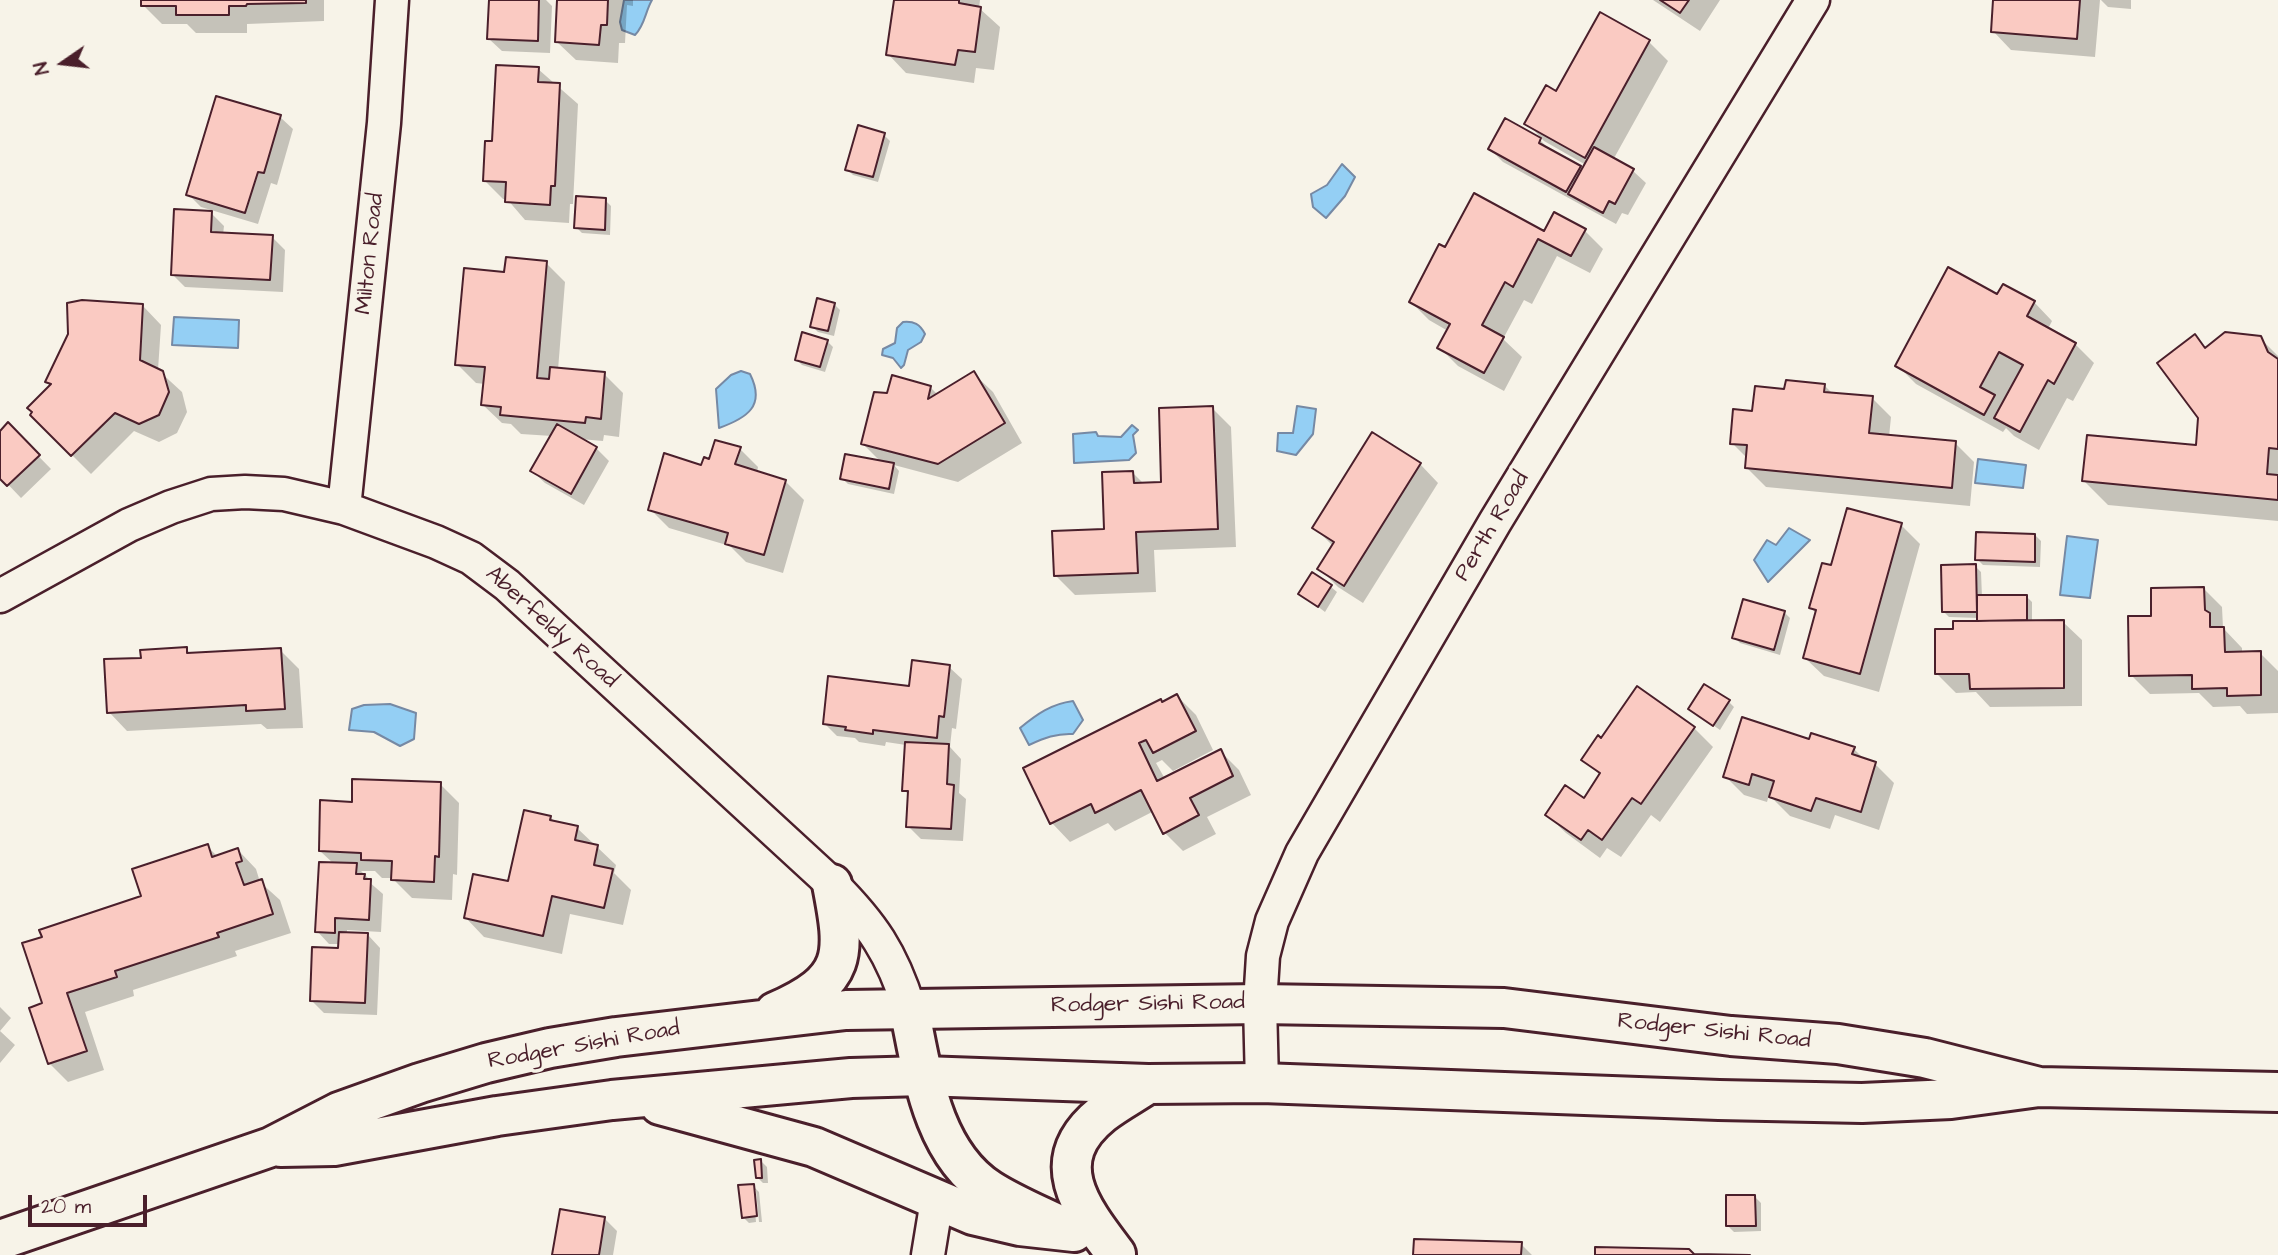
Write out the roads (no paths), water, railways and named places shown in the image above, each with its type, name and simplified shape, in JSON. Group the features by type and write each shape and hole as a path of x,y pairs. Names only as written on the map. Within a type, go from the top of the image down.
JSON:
{"main road":[{"path":"757,1019 809,995 825,983 835,968 841,943 832,884"},
{"name":"Rodger Sishi Road","path":"0,1240 271,1147 339,1112 486,1063 550,1048 616,1037 846,1010 1260,1004 1504,1008 1731,1035 1838,1044 1925,1058 2039,1087"},
{"path":"909,1008 923,1076 942,1131 956,1158 989,1189 1117,1254"},
{"name":"Rodger Sishi Road","path":"271,1147 334,1146 497,1116 631,1098 851,1078 923,1076 1148,1084 1262,1083 1862,1103 1951,1100 2039,1087 2278,1092"},
{"path":"1117,1254 1080,1203 1071,1175 1073,1149 1086,1130 1102,1114 1148,1084"},
{"path":"631,1098 814,1147 973,1216 1074,1233"}],"street":[{"name":"Milton Road","path":"344,508 384,123 392,0"},
{"name":"Perth Road","path":"1262,1083 1260,1004 1263,956 1272,921 1302,853 1495,522 1813,0"},
{"name":"Aberfeldy Road","path":"0,596 129,524 211,494 284,494 344,508 436,542 471,558 508,585 832,884 873,930 892,960 909,1008"},
{"path":"928,1255 937,1200"}],"water":[{"path":"624,0 652,0 635,35 622,30 620,22"},
{"path":"1342,164 1355,177 1345,196 1326,218 1313,207 1311,194 1327,185"},
{"path":"174,317 239,320 238,348 172,345"},
{"path":"903,322 916,324 925,334 921,342 908,350 901,368 893,358 882,355 883,349 895,343 897,328"},
{"path":"741,371 750,374 756,395 755,403 738,420 719,428 716,389 731,375"},
{"path":"1297,406 1316,409 1313,434 1296,455 1277,451 1278,433 1293,433"},
{"path":"1132,425 1138,430 1133,435 1136,453 1129,460 1074,463 1073,434 1096,432 1098,436 1121,437"},
{"path":"1978,459 2026,465 2023,488 1975,483"},
{"path":"1789,528 1810,540 1768,582 1754,560 1767,540 1776,545"},
{"path":"2067,536 2098,540 2090,598 2060,595"},
{"path":"1073,701 1083,720 1073,734 1051,736 1029,745 1020,728 1045,710"},
{"path":"390,704 416,713 414,739 400,746 374,732 349,730 352,709 364,705"}]}
